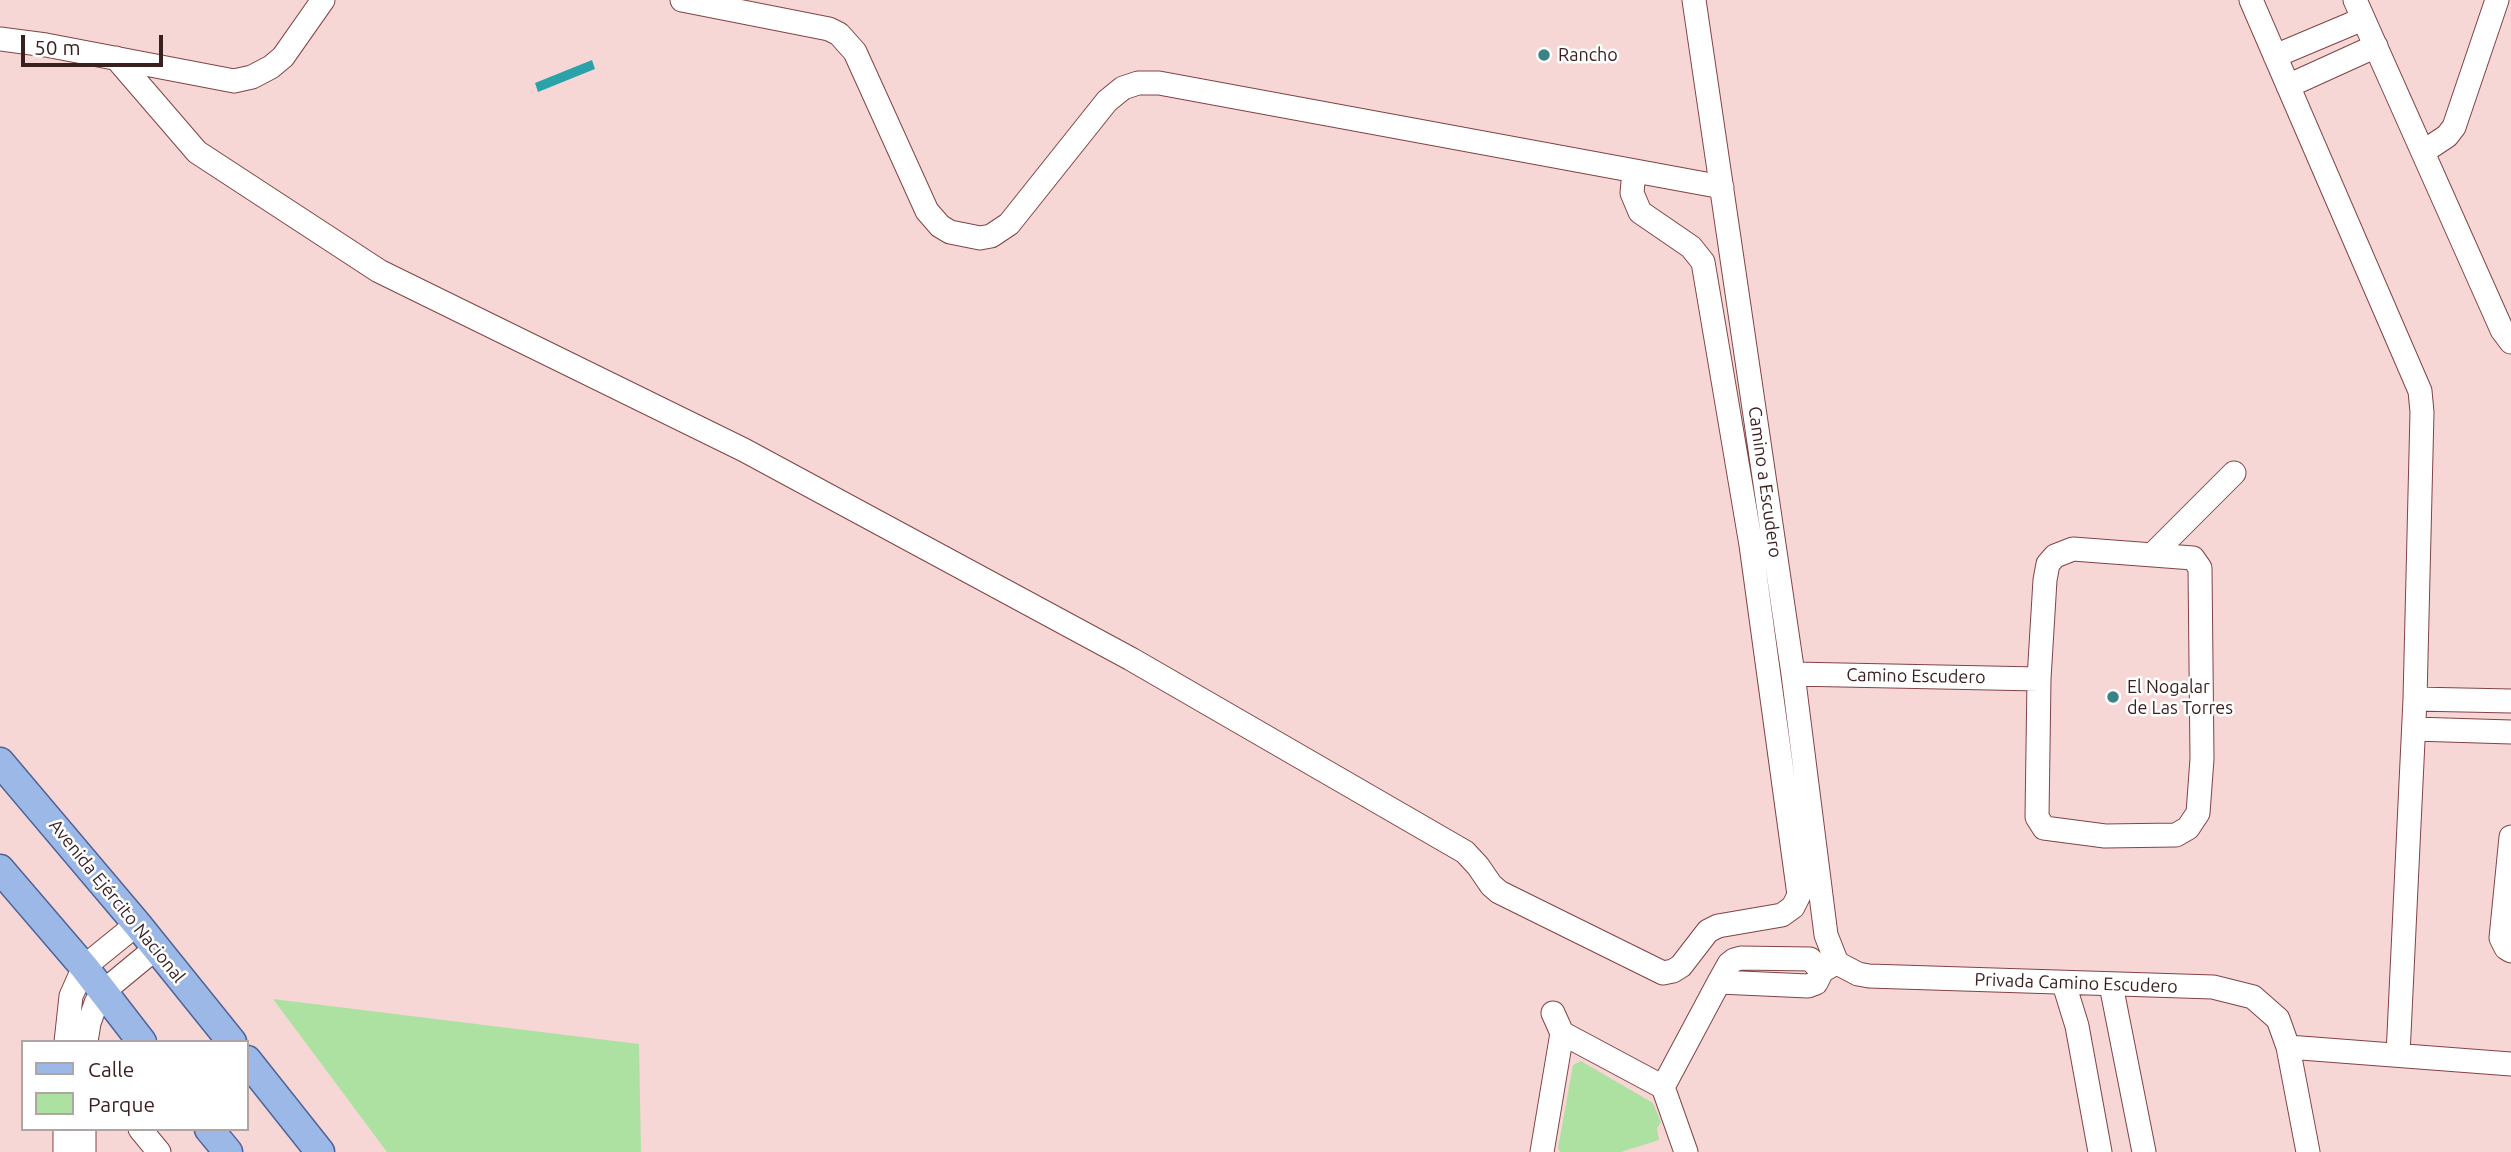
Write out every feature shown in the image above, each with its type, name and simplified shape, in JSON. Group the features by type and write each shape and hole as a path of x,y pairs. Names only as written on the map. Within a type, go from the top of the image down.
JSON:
{"main road":[{"name":"Avenida Ejército Nacional","path":"0,762 137,924 230,1040"},
{"path":"0,869 104,991 141,1040"},
{"path":"248,1061 320,1152"},
{"path":"211,1131 228,1152"}],"street":[{"path":"0,39 234,81 252,77 271,68 284,57 323,0"},
{"path":"682,0 829,29 839,34 855,52 926,211 950,232 980,238 991,236 1009,224 1107,101 1123,88 1138,83 1159,83 1722,187"},
{"name":"Camino a Escudero","path":"1693,0 1793,674 1829,967"},
{"path":"2251,0 2420,391 2415,699 2398,1055"},
{"path":"2423,152 2447,136 2454,127 2497,0"},
{"path":"2275,57 2359,9 2502,330 2511,342"},
{"path":"2288,86 2376,46"},
{"path":"116,58 197,152 379,271 744,450 1131,659 1465,852 1499,892 1663,972 1673,971 1681,966 1708,931 1718,926 1782,915 1793,907 1799,895 1751,545 1703,262 1690,247 1640,212 1632,193 1634,171"},
{"path":"2153,554 2234,473"},
{"path":"2073,549 2153,554 2193,558 2200,568 2202,759 2198,813 2188,828 2176,835 2105,836 2044,828 2037,817 2036,803 2039,679 2048,565 2056,556 2073,549"},
{"name":"Camino Escudero","path":"1793,674 2039,679"},
{"path":"2415,699 2511,701"},
{"path":"2414,729 2511,732"},
{"path":"2511,837 2501,938 2506,948 2511,951"},
{"path":"66,1040 71,996 84,967 137,924"},
{"path":"86,1040 96,1003 104,991 156,948"},
{"path":"1663,1087 1719,982 1808,986 1816,983 1829,967"},
{"name":"Privada Camino Escudero","path":"1829,967 1869,976 2213,987 2253,997 2278,1018 2288,1047 2308,1152"},
{"path":"2064,984 2077,1026 2100,1152"},
{"path":"2110,985 2144,1152"},
{"path":"1542,1152 1558,1023 1663,1087 1686,1152"},
{"path":"2288,1047 2511,1064"},
{"path":"65,1131 65,1152"},
{"path":"84,1131 84,1152"},
{"path":"135,1152 137,1131"},
{"path":"139,1131 159,1152"}],"green space":[{"path":"273,999 639,1044 641,1152 387,1152"},
{"path":"1581,1061 1653,1103 1661,1122 1657,1128 1659,1140 1621,1152 1560,1152 1558,1148 1573,1065"}],"water":[{"path":"592,60 595,69 538,92 535,83"}],"place":[{"name":"Rancho","path":"1544,55"},
{"name":"El Nogalar de Las Torres","path":"2113,697"}]}
